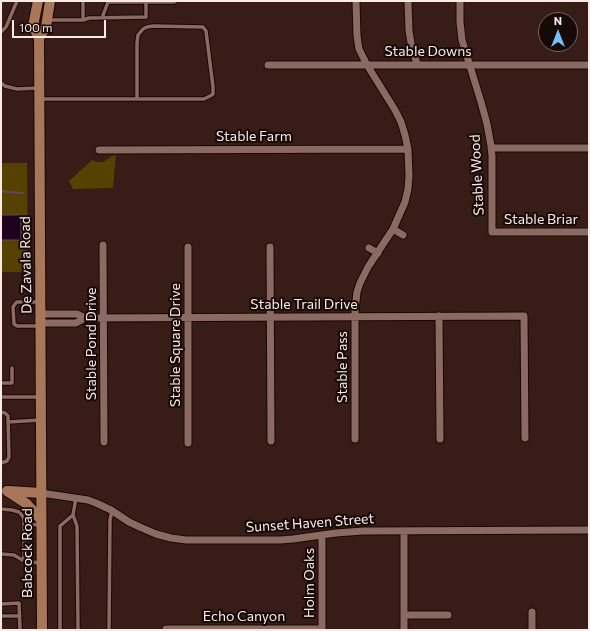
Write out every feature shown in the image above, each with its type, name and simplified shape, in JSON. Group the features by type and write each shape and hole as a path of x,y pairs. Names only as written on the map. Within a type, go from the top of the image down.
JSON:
{"main road":[{"name":"De Zavala Road","path":"38,1 33,26 38,38 41,493"},
{"name":"De Zavala Road","path":"38,38 46,27 50,1"},
{"name":"Babcock Road","path":"4,491 41,493 42,630"},
{"path":"4,491 26,504 41,523"}],"street":[{"name":"Stable Pass","path":"355,439 356,301 360,283 368,267 393,230 405,202 409,176 408,149 401,122 367,65 358,42 356,1"},
{"path":"408,1 409,31 417,64"},
{"name":"Stable Wood","path":"460,1 460,31 464,50 470,64 487,124 491,148 492,232"},
{"name":"Stable Downs","path":"268,65 589,65"},
{"path":"491,148 589,148"},
{"name":"Stable Farm","path":"99,150 408,149"},
{"path":"393,230 403,235"},
{"name":"Stable Briar","path":"492,232 589,232"},
{"name":"Stable Pond Drive","path":"103,245 104,442"},
{"name":"Stable Square Drive","path":"188,247 188,443"},
{"path":"270,247 272,441"},
{"path":"369,248 378,253"},
{"path":"439,316 440,439"},
{"name":"Stable Trail Drive","path":"41,321 76,323 85,318 524,316 525,438"},
{"name":"Sunset Haven Street","path":"41,493 76,498 96,503 142,528 164,536 186,540 293,540 336,533 363,531 589,530"},
{"path":"404,531 404,630"},
{"name":"Holm Oaks","path":"322,535 322,629"},
{"path":"532,612 532,630"},
{"path":"404,615 448,615"},
{"name":"Echo Canyon","path":"166,629 322,629"}],"lane":[{"path":"1,32 6,27 17,1"},
{"path":"83,1 83,20"},
{"path":"102,18 108,2 111,1 176,1"},
{"path":"47,19 83,20 89,18 146,18 146,2"},
{"path":"38,99 137,99 204,99 213,94 214,87 206,31 203,27 153,26 143,29 138,35 137,43 137,99"},
{"path":"1,83 17,89 38,88"},
{"path":"40,302 17,302 13,307 14,324 17,326 41,321"},
{"path":"1,383 12,383 12,368"},
{"path":"1,397 41,397"},
{"path":"1,412 8,416 9,457 7,461 1,463"},
{"path":"8,422 41,420"},
{"path":"76,498 73,515 77,526 78,630"},
{"path":"1,509 12,510 22,514 24,524 24,561"},
{"path":"109,630 110,520 112,511"},
{"path":"60,630 60,526 73,515"},
{"path":"24,524 41,523"},
{"path":"1,554 14,555 24,561 42,563"},
{"path":"1,604 19,603 20,630"},
{"path":"1,616 20,616"}],"shaded area":[{"path":"116,155 113,188 73,189 69,181 92,160 103,162"},
{"path":"1,163 27,163 28,272 1,272"},
{"path":"1,215 21,215 21,240 1,240"}],"waterway":[{"path":"1,191 23,193"}]}
